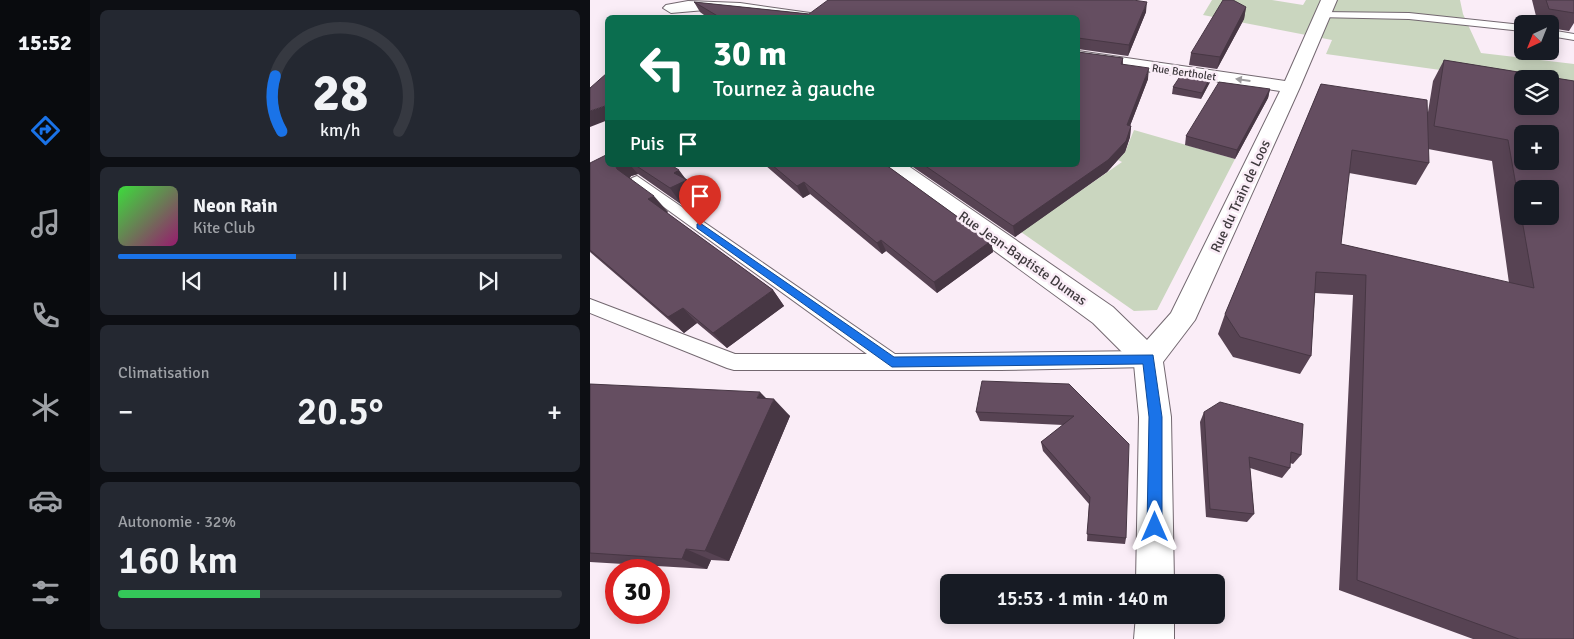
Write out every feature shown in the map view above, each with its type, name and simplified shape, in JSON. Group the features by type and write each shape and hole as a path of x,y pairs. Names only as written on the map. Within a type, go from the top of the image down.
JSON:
{"street":[{"name":"Rue du Train de Loos","path":"1148,359 1181,320 1291,87 1328,0"},
{"path":"665,4 680,15"},
{"path":"665,4 717,4 790,15"},
{"name":"Rue Bertholet","path":"1080,56 1291,87"},
{"name":"Rue Jean-Baptiste Dumas","path":"895,167 1103,315 1148,359"},
{"path":"1148,359 1155,417 1155,574"},
{"path":"1154,624 1154,639"}],"lane":[{"path":"1319,20 1409,16 1514,27"},
{"path":"1559,34 1574,37"},
{"path":"637,181 892,362"},
{"path":"590,306 734,362 1148,359"}],"green space":[{"path":"1212,0 1272,0 1303,5 1306,0 1460,0 1463,14 1481,53 1514,57 1514,60 1540,60 1574,64 1574,82 1559,81 1559,70 1514,70 1514,78 1476,75 1326,54 1332,40 1203,15"},
{"path":"1134,130 1235,159 1157,310 1134,311 1021,232 1122,162 1118,160 1125,152"}],"building":[{"path":"828,0 1133,0 1147,2 1129,45 1080,38 1080,15 716,15 694,2 809,14"},
{"path":"1223,0 1233,0 1246,7 1220,57 1191,53"},
{"path":"1546,0 1574,0 1574,13 1549,9"},
{"path":"1080,52 1123,58 1121,64 1149,68 1127,125 1131,126 1126,141 1108,160 1013,226 927,167 1080,167"},
{"path":"1444,60 1514,71 1514,115 1559,115 1559,79 1574,81 1574,639 1519,639 1357,580 1366,275 1316,272 1311,356 1240,337 1225,314 1321,84 1427,100 1429,163 1352,150 1341,244 1534,288 1523,225 1559,225 1559,180 1515,180 1508,140 1434,126"},
{"path":"1183,72 1211,76 1202,93 1173,87"},
{"path":"605,75 605,106 590,111 590,88"},
{"path":"1219,82 1270,89 1237,150 1186,136"},
{"path":"605,156 605,167 616,167 654,196 648,199 773,290 713,333 683,308 668,317 590,250 590,163"},
{"path":"638,167 674,167 679,170 674,173 687,180 670,188"},
{"path":"774,167 889,167 991,241 934,282 881,240 877,243 804,182 797,186"},
{"path":"982,381 1069,384 1129,444 1126,538 1087,534 1090,497 1041,442 1074,416 976,412"},
{"path":"590,384 760,392 757,398 774,399 705,551 686,549 682,559 590,553"},
{"path":"1220,402 1303,424 1301,455 1291,452 1290,468 1249,457 1254,514 1210,509 1204,412"}],"route":[{"path":"700,226 892,362 1148,359 1155,417 1155,527"}]}
